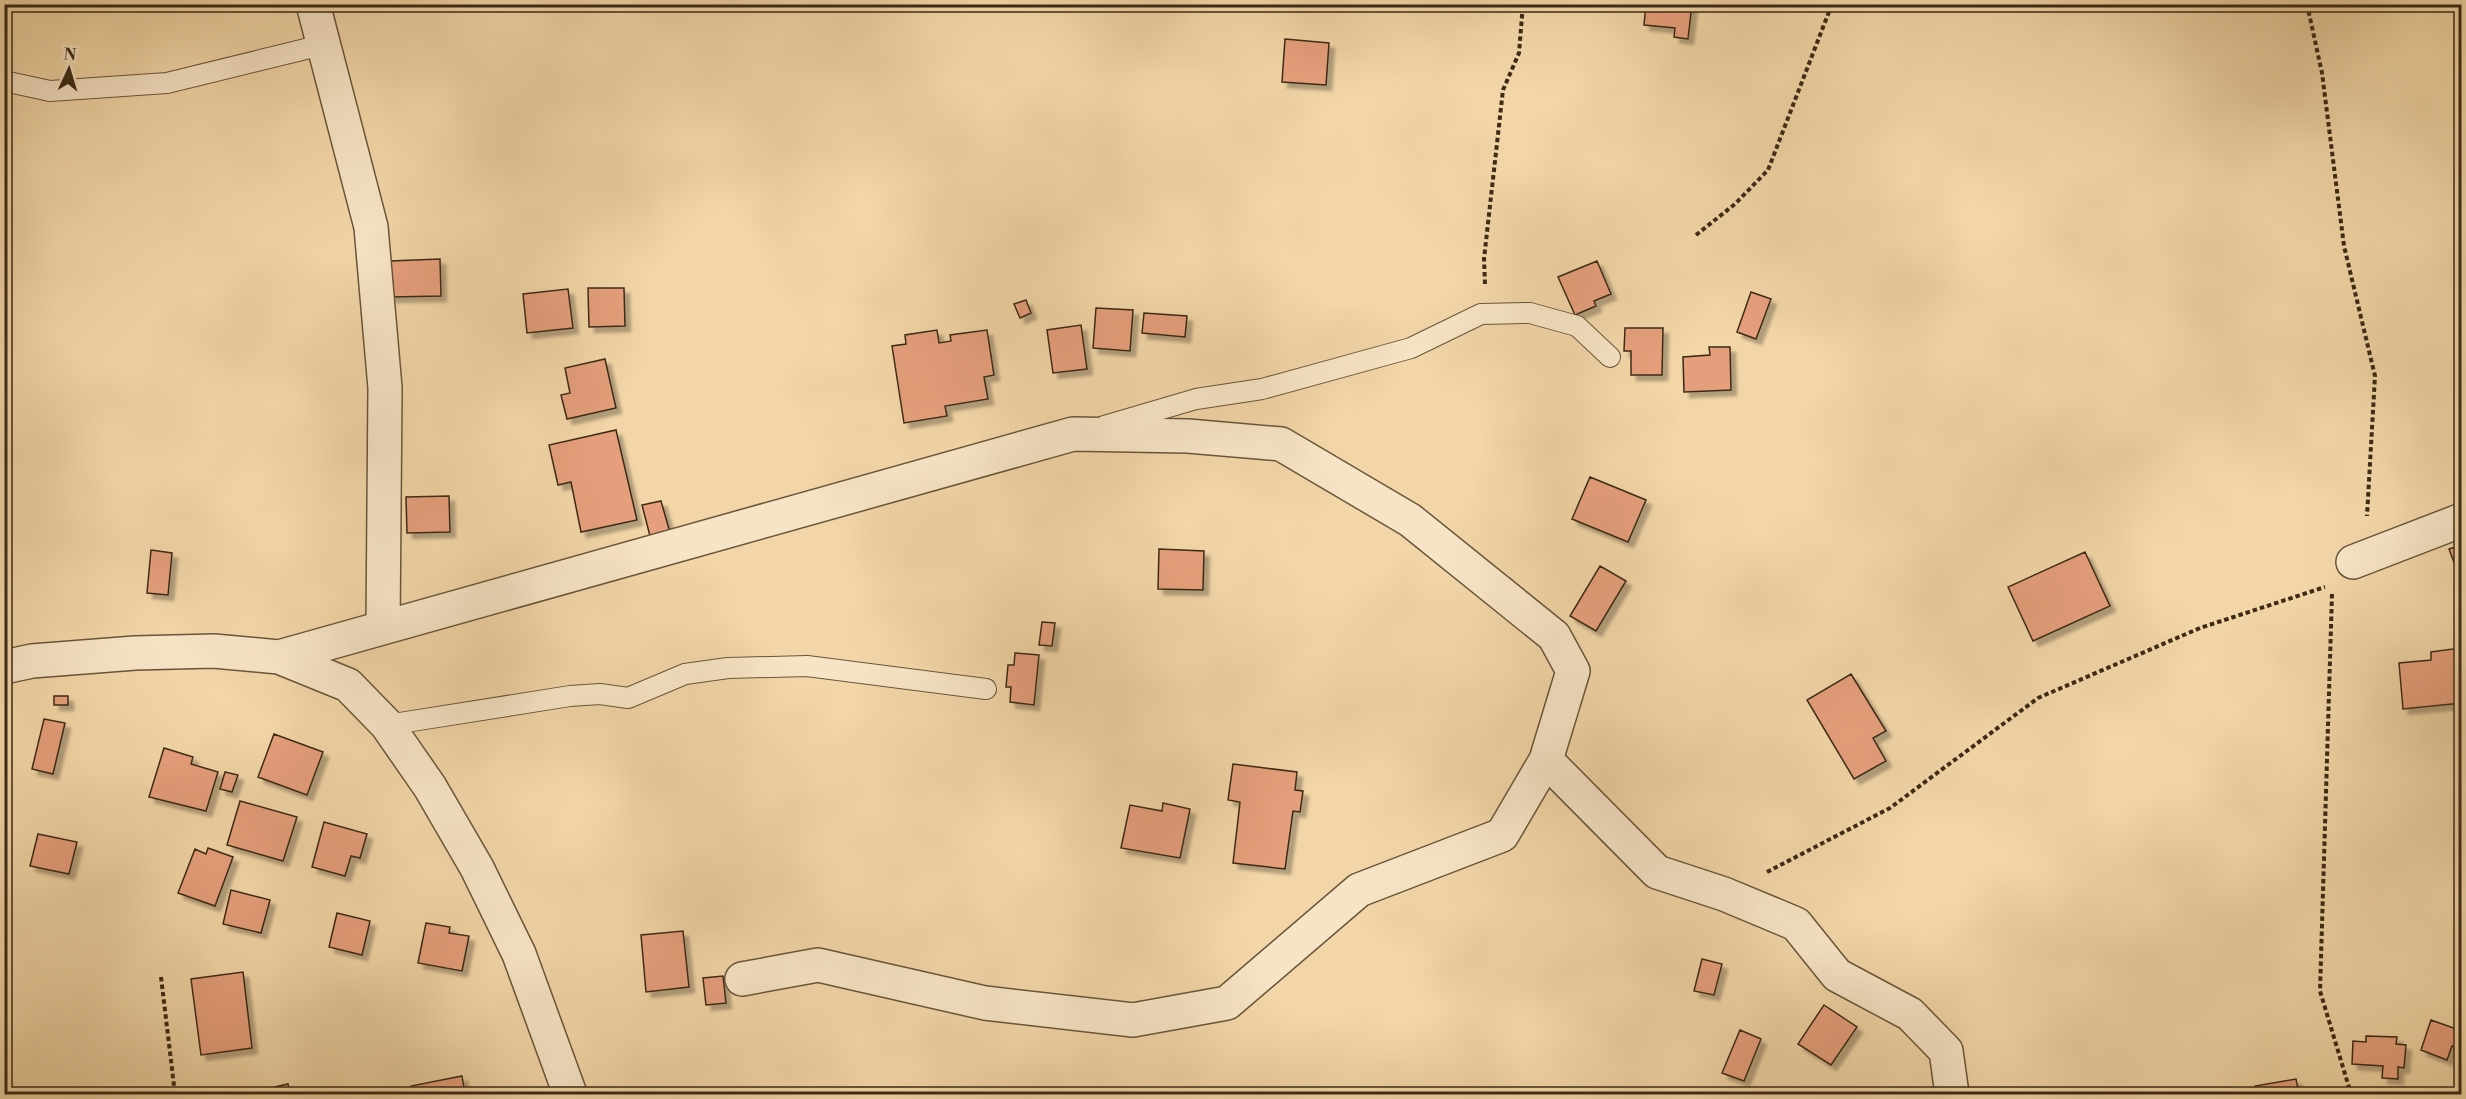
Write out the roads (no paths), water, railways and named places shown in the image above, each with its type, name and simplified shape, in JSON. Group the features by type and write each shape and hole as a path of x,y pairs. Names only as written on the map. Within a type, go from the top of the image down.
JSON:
{"street":[{"path":"313,4 370,227 385,388 383,627"},
{"path":"279,657 568,578 1072,434 1188,436 1281,444 1410,520 1554,636 1573,671 1546,760 1502,835 1359,890 1227,1003 1133,1020 985,1003 818,965 742,979"},
{"path":"2342,573 2462,520"},
{"path":"4,668 32,661 135,653 214,651 279,657 348,685 387,725 430,787 477,868 519,954 570,1095"},
{"path":"1546,760 1657,872 1724,894 1796,924 1837,975 1910,1014 1946,1052 1952,1095"}],"lane":[{"path":"4,81 50,91 167,83 322,45"},
{"path":"1072,434 1196,399 1262,389 1410,348 1481,314 1530,313 1577,326 1610,357"},
{"path":"387,725 570,696 600,694 628,698 685,674 728,668 807,666 870,672 986,689"}]}
